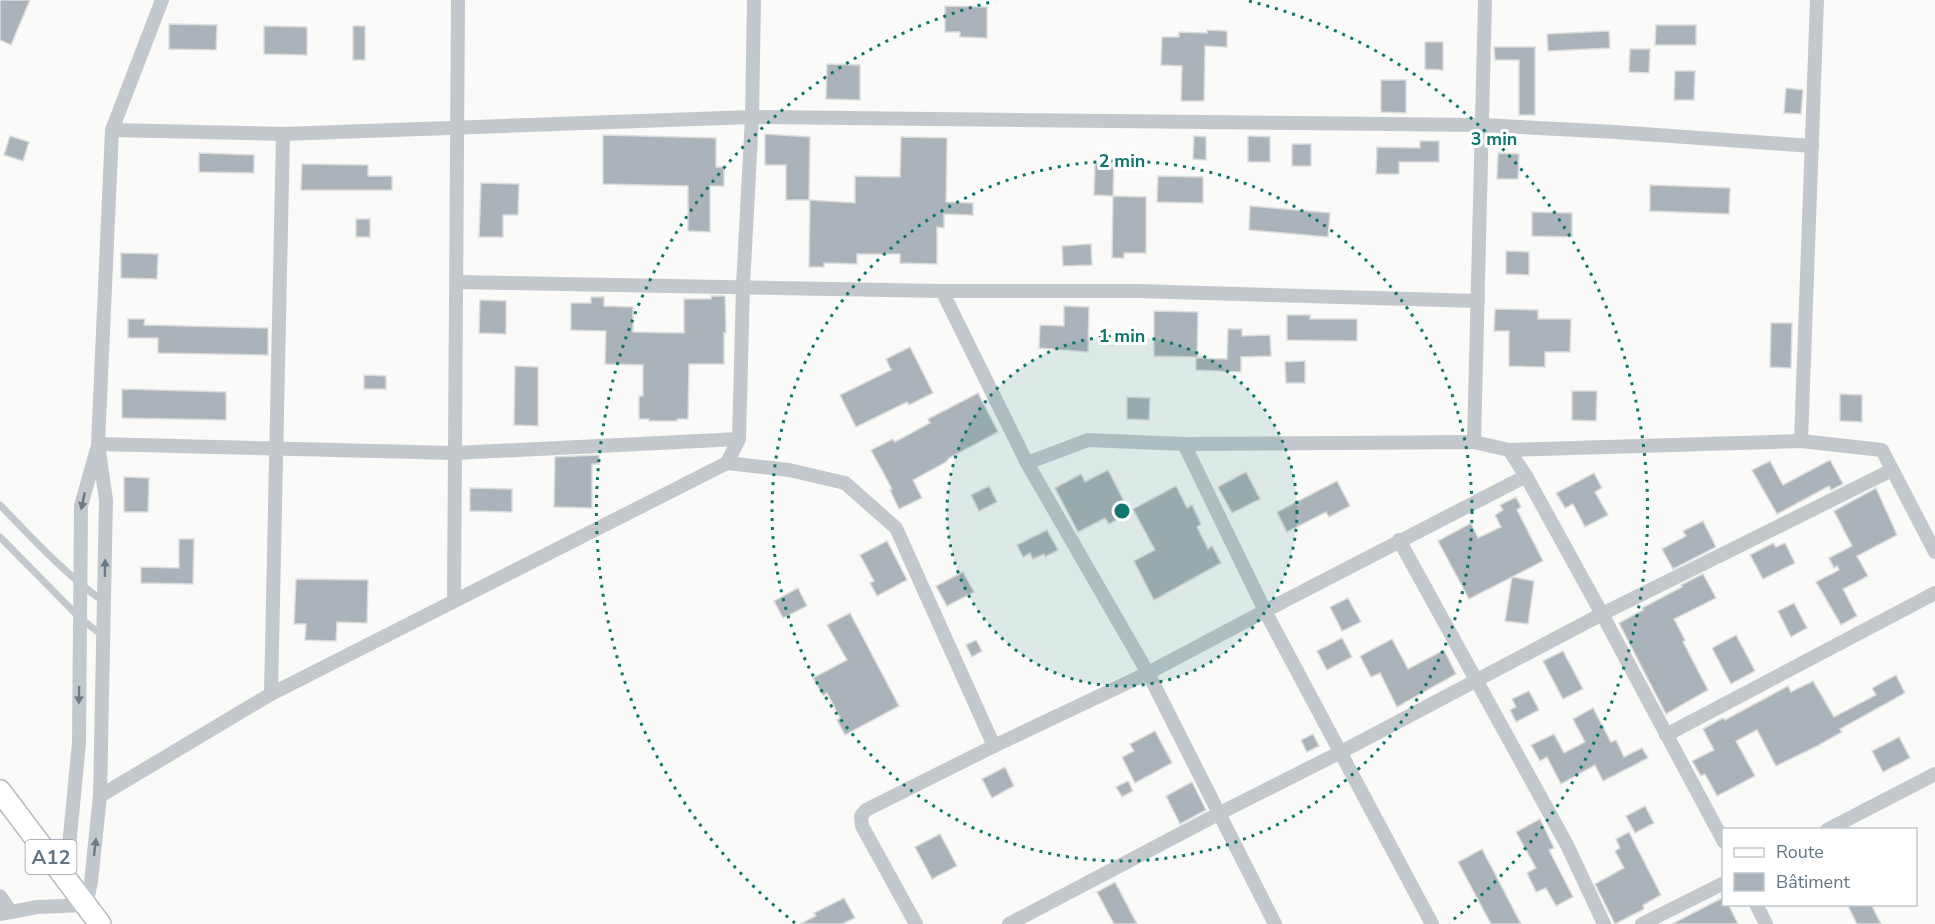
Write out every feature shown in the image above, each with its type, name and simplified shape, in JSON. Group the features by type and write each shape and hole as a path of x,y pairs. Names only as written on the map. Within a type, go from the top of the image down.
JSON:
{"main road":[{"name":"A12","path":"0,791 100,924"}],"street":[{"path":"0,896 5,912 37,907 86,905 92,873 100,796 106,500 98,444 112,130 162,0"},
{"path":"454,600 458,0"},
{"path":"727,463 739,439 743,286 752,117 754,0"},
{"path":"1474,442 1485,0"},
{"path":"1801,441 1817,0"},
{"path":"112,130 283,134 752,117 1481,125 1812,146"},
{"path":"271,694 283,134"},
{"path":"456,282 942,291 1137,291 1478,301"},
{"path":"942,291 1027,463 1148,674 1275,924"},
{"path":"98,444 455,453 739,439"},
{"path":"1027,463 1088,440 1184,444 1474,442 1509,450 1801,441 1882,450 1935,552"},
{"path":"66,877 79,743 81,506 98,444"},
{"path":"1184,444 1265,610 1432,924"},
{"path":"1509,450 1526,476 1602,614 1722,838"},
{"path":"100,796 271,694 727,463 789,470 846,483 896,528 994,746"},
{"path":"1009,924 1602,614 1892,470"},
{"path":"916,924 861,826 861,816 866,810 994,746 1148,674 1265,610 1526,476"},
{"path":"1399,540 1567,845 1605,924"},
{"path":"1666,735 1935,593"},
{"path":"1831,828 1935,774"},
{"path":"1642,924 1722,884"},
{"path":"1757,906 1766,924"}],"lane":[{"path":"0,505 80,585 104,602"},
{"path":"0,537 80,618 103,636"}],"building":[{"path":"0,0 30,0 11,45 0,40"},
{"path":"945,6 987,7 987,38 960,37 960,32 945,32"},
{"path":"169,24 217,25 216,50 169,49"},
{"path":"1656,25 1696,25 1696,45 1655,45"},
{"path":"264,26 307,27 307,55 264,54"},
{"path":"353,26 365,26 365,60 353,60"},
{"path":"1207,30 1227,31 1227,47 1205,46 1204,101 1181,101 1182,66 1161,65 1162,37 1179,37 1179,32 1207,33"},
{"path":"1609,31 1610,48 1548,51 1547,34"},
{"path":"1425,42 1443,42 1443,70 1425,69"},
{"path":"1494,47 1535,47 1535,115 1519,115 1519,60 1495,60"},
{"path":"1630,49 1650,49 1649,73 1629,72"},
{"path":"827,64 860,65 860,100 826,99"},
{"path":"1675,71 1695,71 1694,100 1674,100"},
{"path":"1381,80 1406,80 1406,113 1381,112"},
{"path":"1786,88 1803,90 1801,114 1784,113"},
{"path":"765,134 810,137 809,200 786,200 786,165 765,165"},
{"path":"603,135 716,138 716,167 724,167 724,186 710,186 710,232 688,231 688,186 603,184"},
{"path":"10,136 29,142 23,161 4,155"},
{"path":"1194,136 1206,137 1206,160 1193,159"},
{"path":"1248,136 1270,137 1270,162 1248,162"},
{"path":"901,137 947,138 946,202 973,203 973,215 944,214 944,228 937,227 937,264 900,263 900,254 857,254 857,264 824,263 824,267 809,267 810,200 855,203 855,176 900,177"},
{"path":"1420,141 1439,141 1439,162 1399,162 1399,174 1376,174 1377,147 1420,148"},
{"path":"1292,144 1311,144 1311,166 1292,166"},
{"path":"199,153 254,155 254,173 199,172"},
{"path":"1498,153 1519,154 1518,179 1497,179"},
{"path":"302,164 368,165 368,176 392,176 392,190 301,190"},
{"path":"1095,164 1114,164 1113,196 1094,195"},
{"path":"1158,176 1203,177 1203,203 1157,202"},
{"path":"481,183 519,184 518,215 503,215 503,237 479,237"},
{"path":"1650,185 1730,188 1729,214 1650,211"},
{"path":"1113,196 1146,197 1146,253 1124,253 1124,258 1112,258"},
{"path":"1250,206 1330,213 1328,237 1249,230"},
{"path":"1532,212 1572,213 1572,237 1532,236"},
{"path":"356,219 370,219 370,237 356,237"},
{"path":"1091,244 1092,265 1063,266 1062,246"},
{"path":"1506,251 1529,252 1529,275 1506,274"},
{"path":"121,253 158,254 157,279 121,278"},
{"path":"711,296 725,296 724,364 689,364 688,419 649,421 649,419 639,419 639,396 643,396 643,365 605,364 606,331 571,330 571,303 591,303 591,297 604,297 604,306 633,307 633,332 684,333 684,299 711,299"},
{"path":"480,300 506,301 506,334 479,333"},
{"path":"1064,306 1089,307 1088,352 1039,348 1040,325 1064,326"},
{"path":"1495,309 1538,310 1538,319 1571,319 1570,352 1545,352 1545,367 1509,366 1509,331 1494,331"},
{"path":"1154,311 1198,312 1197,357 1154,356"},
{"path":"1287,315 1310,315 1310,319 1357,319 1357,341 1287,340"},
{"path":"128,319 145,319 144,325 268,328 268,355 158,353 158,338 128,338"},
{"path":"1771,323 1792,323 1791,368 1770,367"},
{"path":"1228,329 1242,329 1242,336 1270,335 1271,356 1241,357 1241,372 1196,370 1196,358 1227,359"},
{"path":"910,347 933,393 909,405 907,402 856,427 840,395 891,370 886,359"},
{"path":"1305,361 1305,383 1286,383 1285,362"},
{"path":"515,366 538,367 538,426 514,425"},
{"path":"364,375 386,376 386,389 364,389"},
{"path":"122,389 226,392 226,420 122,418"},
{"path":"1572,391 1597,391 1596,421 1572,420"},
{"path":"978,393 998,432 913,480 922,498 899,509 890,490 892,489 871,450 893,439 895,442 930,423 928,419"},
{"path":"1840,394 1862,395 1862,422 1840,421"},
{"path":"1127,397 1150,398 1149,420 1127,419"},
{"path":"599,455 599,464 592,464 592,508 554,507 555,457"},
{"path":"1830,460 1843,484 1831,490 1829,486 1777,514 1752,470 1770,461 1783,485"},
{"path":"1108,470 1130,513 1109,524 1105,518 1078,532 1055,488 1081,474 1085,482"},
{"path":"1246,472 1260,499 1232,513 1218,487"},
{"path":"1594,473 1602,488 1595,492 1608,515 1585,527 1573,504 1565,508 1556,493"},
{"path":"124,477 149,478 148,512 124,512"},
{"path":"1337,481 1350,506 1329,517 1326,512 1287,532 1277,512"},
{"path":"989,486 997,502 979,511 971,495"},
{"path":"1176,486 1187,508 1192,505 1201,524 1197,527 1208,549 1212,546 1221,563 1154,600 1134,561 1155,550 1133,509"},
{"path":"470,488 512,489 512,512 470,511"},
{"path":"1876,488 1897,535 1857,556 1868,576 1843,589 1857,616 1841,625 1816,582 1839,570 1837,566 1834,568 1829,558 1852,546 1834,511"},
{"path":"1516,497 1521,507 1517,510 1543,561 1469,599 1438,541 1471,523 1478,538 1501,527 1495,515 1503,510 1500,505"},
{"path":"1703,521 1716,547 1673,569 1662,549 1686,536 1683,531"},
{"path":"1047,530 1058,550 1045,557 1044,554 1033,559 1030,553 1023,557 1017,545"},
{"path":"179,539 194,539 193,584 141,583 141,567 179,568"},
{"path":"887,541 907,580 877,596 870,583 874,581 860,555"},
{"path":"1773,543 1776,547 1785,543 1795,563 1763,579 1750,555"},
{"path":"963,572 974,592 947,606 936,586"},
{"path":"1703,574 1716,598 1674,619 1685,640 1683,642 1708,690 1666,714 1619,623"},
{"path":"1512,577 1534,581 1528,624 1505,621"},
{"path":"296,579 368,580 367,623 337,622 336,641 305,640 306,624 294,624"},
{"path":"798,588 807,606 783,618 774,601"},
{"path":"1348,598 1361,622 1342,631 1330,607"},
{"path":"1794,603 1807,628 1791,637 1778,611"},
{"path":"850,613 899,706 845,735 837,720 840,718 827,693 823,696 813,678 847,660 827,625"},
{"path":"1736,635 1755,671 1731,684 1712,648"},
{"path":"1342,638 1352,657 1327,670 1317,651"},
{"path":"1392,639 1408,669 1444,650 1456,674 1397,707 1380,673 1371,677 1360,656"},
{"path":"976,640 982,651 972,657 966,645"},
{"path":"1563,651 1583,689 1563,699 1543,661"},
{"path":"1896,675 1905,693 1840,729 1842,732 1776,766 1757,730 1736,741 1755,776 1717,796 1705,774 1701,776 1692,761 1714,750 1703,729 1723,718 1725,720 1788,686 1791,692 1813,681 1834,717 1876,695 1872,688"},
{"path":"1529,691 1539,710 1516,722 1510,710 1516,707 1512,699"},
{"path":"1593,708 1611,742 1616,740 1624,757 1642,748 1648,758 1603,781 1595,765 1561,784 1547,757 1540,761 1531,745 1554,734 1564,753 1585,742 1573,719"},
{"path":"1155,731 1172,763 1135,783 1122,757 1134,751 1130,744"},
{"path":"1313,734 1319,746 1307,752 1301,740"},
{"path":"1899,737 1910,758 1883,772 1872,751"},
{"path":"1005,767 1014,786 992,798 982,779"},
{"path":"1128,781 1133,791 1122,797 1116,787"},
{"path":"1192,782 1206,810 1180,824 1166,796"},
{"path":"1645,806 1654,823 1635,833 1626,816"},
{"path":"1540,819 1554,848 1549,850 1573,897 1556,906 1546,888 1536,892 1527,873 1536,868 1516,832"},
{"path":"1629,832 1661,895 1643,905 1644,909 1615,924 1595,884 1624,868 1615,851 1620,848 1616,839"},
{"path":"940,834 957,866 932,879 915,847"},
{"path":"1482,849 1521,924 1491,924 1458,862"},
{"path":"1115,882 1137,924 1114,924 1097,892"},
{"path":"844,898 855,918 842,924 800,924 816,916 814,913"},
{"path":"1722,898 1722,906 1729,906 1738,924 1672,924"},
{"path":"1848,906 1872,906 1881,924 1857,924"}]}
